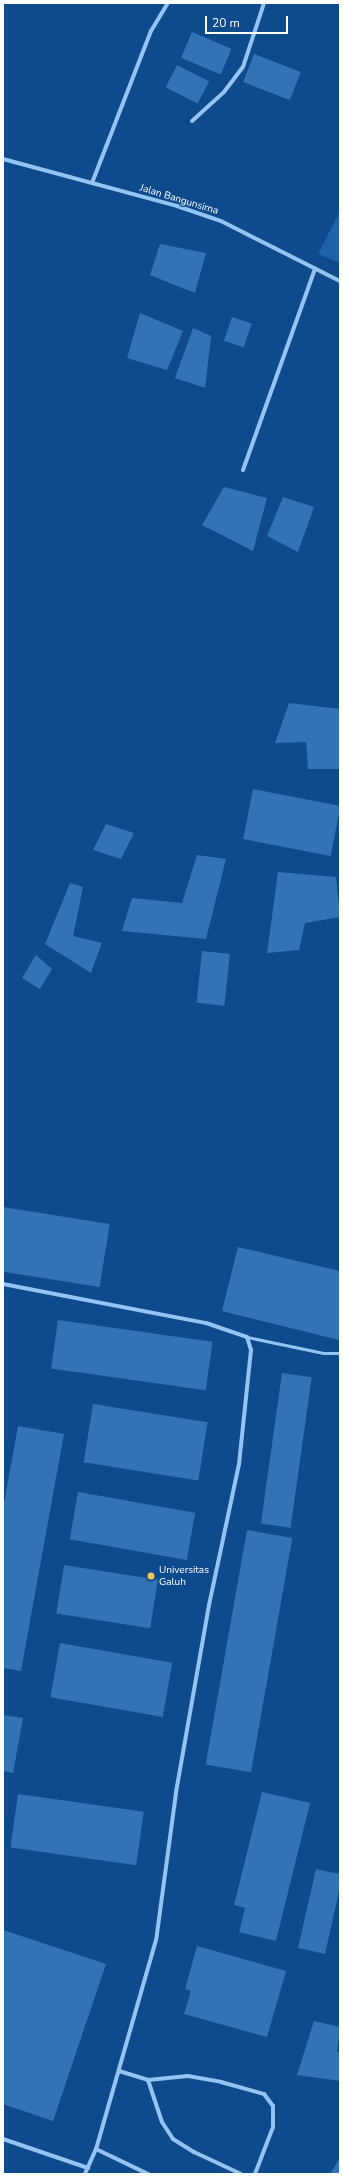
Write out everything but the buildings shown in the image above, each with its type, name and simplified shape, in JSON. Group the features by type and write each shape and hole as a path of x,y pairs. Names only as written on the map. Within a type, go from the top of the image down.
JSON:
{"street":[{"path":"92,183 151,31 168,3"},
{"path":"192,121 224,92 243,67 264,3"},
{"name":"Jalan Bangunsirna","path":"3,159 177,206 221,221 340,282"},
{"path":"243,470 315,269"},
{"path":"3,1284 206,1323 248,1338 251,1350 239,1464 209,1605 176,1793 156,1940 96,2149 85,2174"},
{"path":"119,2071 148,2080 188,2076 221,2082 264,2094 273,2106 273,2120 256,2174"},
{"path":"148,2080 162,2122 173,2139 194,2152 241,2174"},
{"path":"3,2139 88,2168"},
{"path":"96,2149 148,2174"}],"lane":[{"path":"248,1338 323,1353 340,1353"}],"shaded area":[{"path":"340,211 340,263 318,254"}],"place":[{"name":"Universitas Galuh","path":"151,1576"}]}
